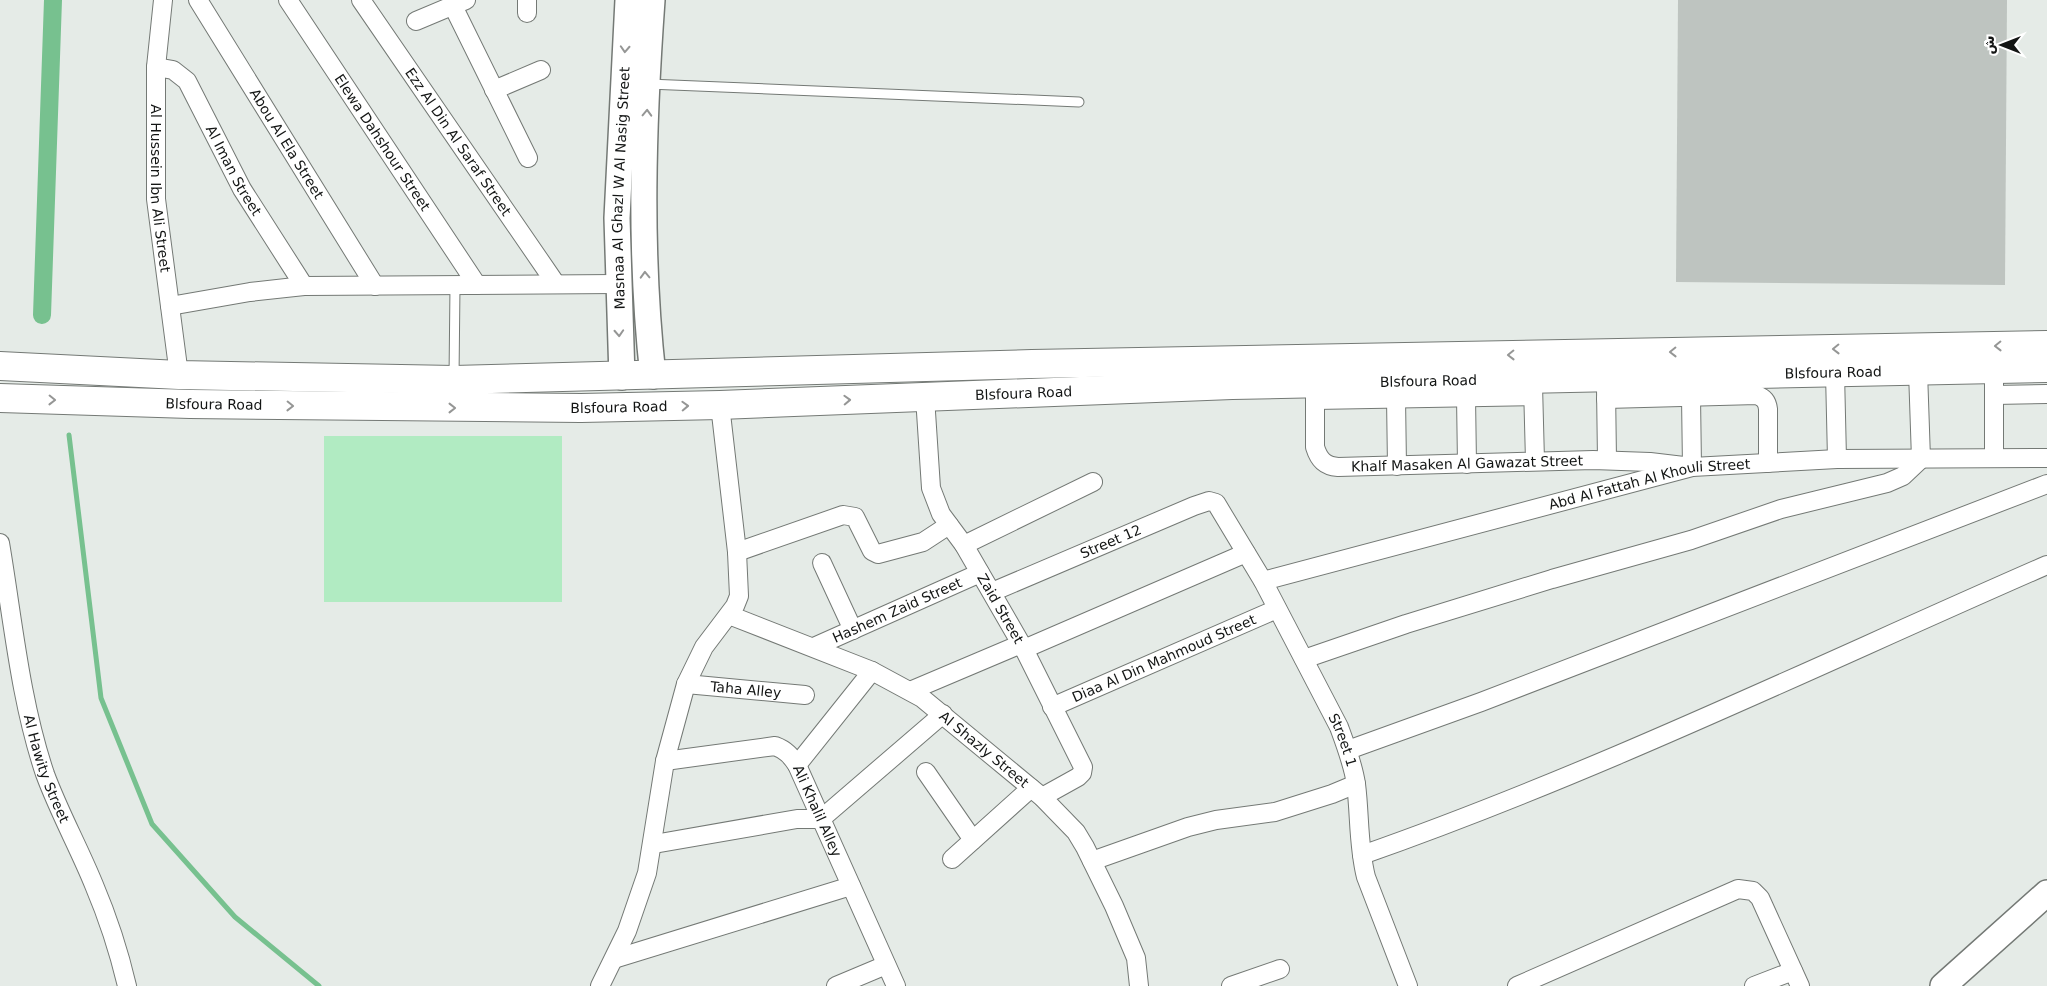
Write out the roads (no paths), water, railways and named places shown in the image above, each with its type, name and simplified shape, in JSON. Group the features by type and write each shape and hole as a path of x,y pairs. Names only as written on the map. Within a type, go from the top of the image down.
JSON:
{"main road":[{"name":"Masnaa Al Ghazl W Al Nasig Street","path":"628,0 636,83 646,301 653,376"},
{"name":"Masnaa Al Ghazl W Al Nasig Street","path":"622,377 617,284 617,218 636,83 652,0"},
{"path":"617,218 643,219"},
{"name":"Blsfoura Road","path":"3,366 179,375 454,380 622,377 1032,364 2047,345"},
{"path":"1032,364 1033,393"},
{"name":"Blsfoura Road","path":"1,398 444,408 720,405 1033,393 1315,392 1533,388 1606,389 1835,372 1918,371 1994,382 2047,368"},
{"path":"1943,986 2047,893"}],"street":[{"name":"Abou Al Ela Street","path":"198,0 375,286"},
{"name":"Elewa Dahshour Street","path":"288,0 477,285"},
{"name":"Ezz Al Din Al Saraf Street","path":"361,0 556,284"},
{"name":"Al Hussein Ibn Ali Street","path":"161,3 156,67 156,199 179,375"},
{"path":"416,21 451,4 528,158"},
{"name":"Al Iman Street","path":"156,67 173,70 187,81 242,189 304,286"},
{"path":"494,90 541,70"},
{"path":"170,306 250,292 304,286 617,284"},
{"path":"1304,659 1406,624 1552,579 1690,540 1781,509 1887,483 1903,476 1921,459 1918,371"},
{"path":"1835,372 1837,460"},
{"path":"1994,458 1994,382 2047,394"},
{"path":"1315,392 1396,398 1466,397 1533,388 1535,461"},
{"path":"1607,460 1606,389 1691,397 1757,395 1763,397 1767,402 1768,409 1768,463"},
{"name":"Khalf Masaken Al Gawazat Street","path":"1315,392 1315,447 1322,462 1330,466 1607,460 1692,467"},
{"name":"Zaid Street","path":"925,397 931,488 934,501 964,545 992,592 1022,647 1082,767 1082,773 1078,777 1036,793"},
{"path":"1466,397 1467,464"},
{"path":"1691,397 1692,467"},
{"path":"1396,398 1397,466"},
{"path":"600,986 638,903 654,844 665,762 686,684 704,647 729,614 739,596 737,552 720,405"},
{"name":"Abd Al Fattah Al Khouli Street","path":"1263,582 1692,467 1837,460 2047,458"},
{"path":"964,545 1092,482"},
{"path":"1348,750 1490,699 2047,484"},
{"name":"Street 12","path":"992,592 1201,503 1216,503 1224,515"},
{"path":"737,552 843,515 855,517 872,552 878,554 924,542 949,525"},
{"name":"Street 1","path":"1224,515 1263,582 1328,704 1348,750 1356,784 1362,855 1366,877 1404,985"},
{"name":"Al Hawity Street","path":"0,543 25,698 34,736 60,810 94,884 110,926 128,986"},
{"path":"910,691 1022,647 1246,553"},
{"path":"822,563 853,630"},
{"path":"1362,855 1457,822 1576,772 2047,565"},
{"name":"Hashem Zaid Street","path":"814,647 980,573"},
{"name":"Diaa Al Din Mahmoud Street","path":"1052,707 1277,609"},
{"name":"Al Shazly Street","path":"729,614 814,647 910,691 944,714 1036,793 1076,832 1092,861 1136,958 1139,986"},
{"path":"797,765 872,672"},
{"name":"Taha Alley","path":"686,684 805,695"},
{"path":"654,844 797,819 822,819 944,714"},
{"name":"Ali Khalil Alley","path":"665,762 775,746 784,749 797,765 896,986"},
{"path":"926,772 973,840"},
{"path":"1092,861 1188,827 1216,820 1275,812 1332,794 1356,784"},
{"path":"952,859 973,840 1036,793"},
{"path":"614,959 851,886"},
{"path":"1517,986 1738,889 1753,891 1760,898 1796,978 1754,986"},
{"path":"836,986 886,965"},
{"path":"1231,986 1280,969"}],"lane":[{"path":"636,83 1079,102"},
{"path":"454,380 455,286"}],"waterway":[{"path":"42,315 53,0"},
{"path":"69,435 101,698 152,824 235,917 319,986"}]}
